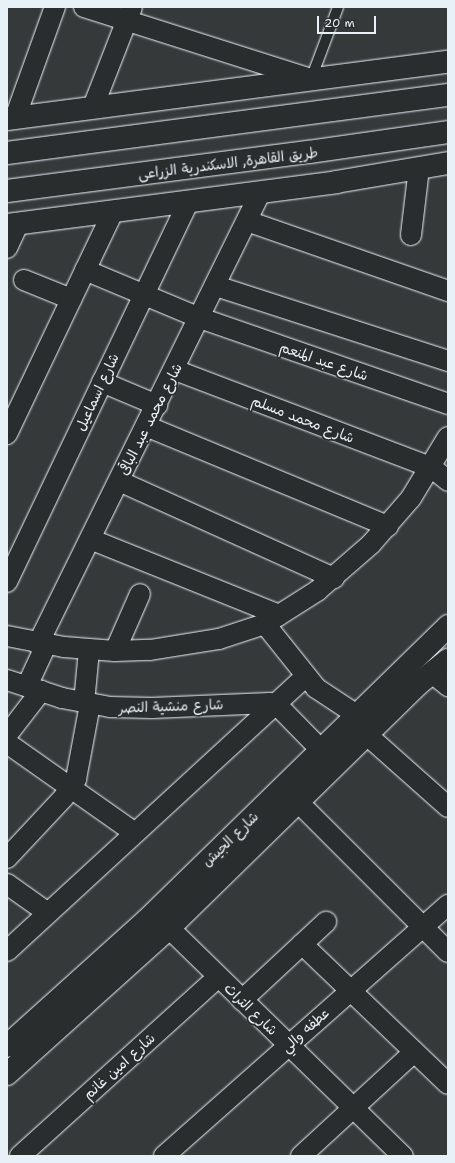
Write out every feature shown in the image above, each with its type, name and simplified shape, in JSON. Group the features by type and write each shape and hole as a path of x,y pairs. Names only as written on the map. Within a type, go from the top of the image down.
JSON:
{"main road":[{"path":"11,118 448,62"},
{"path":"7,153 448,95"},
{"name":"طريق القاهرة, الاسكندرية الزراعى","path":"7,191 309,152 448,132"},
{"path":"12,225 260,193 448,163"},
{"name":"شارع الجيش","path":"7,1074 169,928 298,802 357,715 448,626"},
{"name":"شارع الجيش","path":"7,1046 329,757 367,735 443,673"}],"street":[{"path":"11,118 55,7"},
{"path":"84,7 130,14 311,79"},
{"path":"93,107 130,14"},
{"path":"411,235 419,168"},
{"name":"شارع محمد عبد الباقى","path":"7,735 34,689 42,644 90,539 175,370 260,193"},
{"name":"شارع اسماعيل","path":"7,582 188,202"},
{"path":"7,434 113,212"},
{"path":"247,220 448,291"},
{"path":"7,248 12,225"},
{"name":"شارع عبد المنعم","path":"85,270 200,318 448,404"},
{"path":"24,280 71,299"},
{"path":"216,286 448,361"},
{"name":"شارع محمد مسلم","path":"175,370 432,467"},
{"path":"102,382 157,405"},
{"path":"146,426 388,526"},
{"path":"7,636 42,644 89,650 115,651 185,646 219,640 272,620 334,578 388,526 432,467 446,445"},
{"path":"432,467 448,481"},
{"path":"119,481 334,578"},
{"path":"90,539 272,620 305,676 328,698 357,715"},
{"path":"115,651 140,594"},
{"path":"7,858 71,788 80,769 87,704 89,650"},
{"path":"7,951 305,676"},
{"name":"شارع منشية النصر","path":"7,680 87,704 131,709 260,702 274,705"},
{"path":"274,705 329,757"},
{"path":"367,735 448,807"},
{"path":"7,743 135,833"},
{"path":"298,802 448,952"},
{"path":"7,884 48,913"},
{"name":"عطفه والي","path":"164,1156 422,926 448,905"},
{"path":"242,1000 326,922"},
{"name":"شارع التراث","path":"169,928 403,1156"},
{"path":"302,944 448,1084"},
{"name":"شارع امين غانم","path":"20,1156 218,977"},
{"path":"301,1156 414,1052"},
{"path":"7,1146 16,1156"}],"lane":[{"path":"311,79 338,7"}]}
